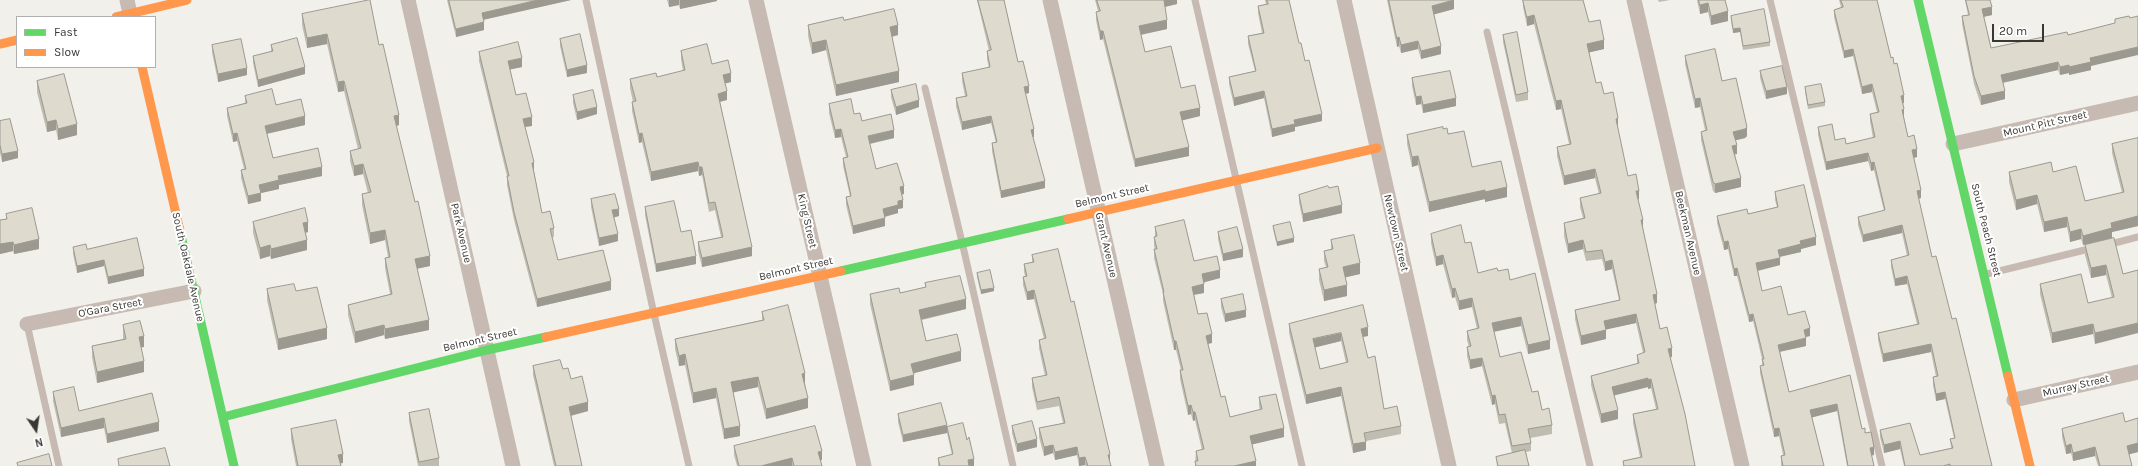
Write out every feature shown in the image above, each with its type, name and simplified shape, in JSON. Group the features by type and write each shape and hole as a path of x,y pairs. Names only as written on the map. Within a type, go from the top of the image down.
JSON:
{"street":[{"path":"126,12 187,0"},
{"name":"Park Avenue","path":"408,0 513,466"},
{"name":"King Street","path":"756,0 864,466"},
{"name":"Grant Avenue","path":"1050,0 1157,466"},
{"name":"Newtown Street","path":"1344,0 1449,466"},
{"name":"Beekman Avenue","path":"1634,0 1742,466"},
{"name":"South Peach Street","path":"1918,0 2030,466"},
{"path":"0,44 16,40"},
{"name":"South Oakdale Avenue","path":"142,68 234,466"},
{"name":"Mount Pitt Street","path":"1953,144 2138,103"},
{"name":"Belmont Street","path":"223,417 487,350 654,314 962,242 1377,148"},
{"name":"O'Gara Street","path":"27,324 194,291"},
{"name":"Murray Street","path":"2014,400 2138,372"}],"lane":[{"path":"586,0 654,314 689,466"},
{"path":"1195,0 1302,466"},
{"path":"1770,0 1882,466"},
{"path":"1487,32 1590,466"},
{"path":"925,88 962,242 1012,466"},
{"path":"1984,274 2138,237"},
{"path":"27,324 59,466"}],"building":[{"path":"370,0 379,45 383,44 399,115 394,116 415,202 418,201 430,256 415,259 429,320 385,329 384,325 355,332 348,305 392,294 385,258 390,257 385,230 370,233 362,194 371,192 363,164 354,166 350,151 361,148 344,81 338,82 327,34 307,38 302,14"},
{"path":"449,0 538,0 482,13 484,22 456,29"},
{"path":"978,0 1004,0 1018,62 1023,61 1029,86 1024,87 1034,129 1031,130 1045,181 1001,191 992,143 997,142 991,116 962,122 956,98 967,96 962,73 990,67 987,51 991,50"},
{"path":"1097,0 1164,0 1167,20 1139,26 1145,52 1171,46 1181,88 1195,85 1200,108 1180,112 1189,147 1135,159 1103,31 1100,31 1096,12 1100,11"},
{"path":"1267,0 1289,0 1299,43 1301,43 1305,61 1309,60 1322,114 1294,120 1295,124 1272,129 1264,91 1234,98 1229,77 1256,71 1248,36 1264,33 1258,6 1268,4"},
{"path":"1389,0 1454,0 1432,6 1441,46 1421,51 1418,41 1401,45 1399,37 1397,38"},
{"path":"1523,0 1583,0 1589,22 1600,20 1604,40 1587,44 1596,83 1601,82 1604,94 1613,92 1618,118 1616,119 1628,176 1636,174 1639,191 1636,191 1643,220 1641,220 1657,294 1653,295 1660,329 1667,327 1672,348 1668,349 1685,414 1695,466 1624,466 1623,461 1642,457 1633,414 1658,409 1651,379 1648,380 1648,378 1612,387 1618,410 1601,414 1591,376 1639,363 1637,355 1645,352 1636,314 1604,321 1606,330 1581,336 1575,310 1620,300 1612,260 1605,262 1602,250 1586,252 1583,240 1568,244 1564,223 1585,218 1580,198 1601,193 1595,169 1564,176 1557,147 1571,144 1561,100 1556,101 1534,15 1527,17"},
{"path":"1699,0 1725,0 1728,11 1711,16 1708,3 1700,5"},
{"path":"1841,0 1877,0 1891,58 1893,57 1894,64 1897,63 1904,95 1901,96 1904,109 1902,110 1908,137 1914,135 1917,149 1912,150 1921,190 1917,191 1932,257 1936,256 1952,319 1956,318 1992,466 1950,466 1950,464 1943,466 1905,466 1900,441 1884,445 1880,430 1910,423 1920,455 1953,448 1950,439 1955,438 1945,392 1936,394 1933,377 1938,376 1931,344 1883,354 1878,333 1919,324 1907,276 1895,279 1891,260 1909,255 1902,225 1863,235 1858,217 1885,210 1874,162 1871,163 1868,153 1826,162 1818,127 1832,124 1835,140 1845,138 1846,144 1875,137 1870,114 1879,112 1872,84 1862,87 1853,49 1844,51 1834,10 1843,7"},
{"path":"1966,0 1990,0 1992,7 1982,9 1991,48 2067,32 2068,35 2115,23 2115,19 2129,16 2130,18 2138,16 2138,47 2090,58 2091,62 2069,67 2069,65 2060,67 2058,62 2001,75 2005,91 1981,96 1974,76 1962,16 1969,15"},
{"path":"894,9 898,25 890,27 899,71 836,85 826,40 812,43 808,25 843,17 844,20"},
{"path":"1764,9 1770,42 1743,46 1740,28 1733,29 1731,16"},
{"path":"1517,32 1528,92 1516,95 1503,35"},
{"path":"580,34 587,65 567,70 560,39"},
{"path":"297,38 305,67 258,80 253,56 273,51 271,45"},
{"path":"241,39 247,68 218,74 212,45"},
{"path":"518,42 522,58 508,61 516,95 526,93 532,117 523,119 534,162 532,163 542,213 550,211 554,228 550,229 558,260 603,250 611,281 537,299 514,212 507,176 509,176 479,52"},
{"path":"707,44 712,64 728,60 731,73 723,75 727,91 718,94 752,247 702,258 698,242 723,237 715,202 709,203 702,167 699,167 698,162 651,172 642,133 639,134 632,102 636,101 630,79 656,73 657,77 685,70 681,51"},
{"path":"1715,49 1722,81 1736,78 1747,127 1745,129 1733,132 1737,145 1732,146 1741,178 1715,184 1713,182 1701,132 1707,130 1700,98 1695,99 1685,56"},
{"path":"1782,66 1787,87 1766,91 1760,71"},
{"path":"1450,71 1456,98 1423,105 1421,96 1416,97 1412,78"},
{"path":"64,74 77,124 58,129 56,120 47,122 37,81"},
{"path":"916,84 919,100 896,107 891,90"},
{"path":"1821,84 1825,102 1808,105 1805,87"},
{"path":"272,89 276,105 301,99 305,116 265,126 273,158 318,148 322,167 278,176 279,180 259,185 261,193 248,196 241,170 246,169 237,133 233,134 227,108 247,103 245,96"},
{"path":"593,90 597,107 577,112 573,95"},
{"path":"851,99 854,114 860,113 862,121 891,114 894,130 868,136 876,169 897,163 904,186 900,187 903,200 898,201 898,205 883,209 885,218 853,226 846,197 851,196 843,158 848,157 841,129 835,130 829,104"},
{"path":"10,119 18,151 2,154 0,145 0,121"},
{"path":"1443,127 1443,129 1447,128 1448,134 1464,131 1472,167 1501,161 1507,187 1485,192 1485,190 1429,202 1418,156 1412,157 1407,135"},
{"path":"2138,138 2138,216 2111,223 2112,228 2083,236 2081,229 2070,232 2067,217 2044,222 2037,195 2016,200 2009,172 2051,162 2053,172 2076,166 2085,201 2124,192 2112,144"},
{"path":"1804,185 1816,237 1800,241 1801,244 1778,250 1780,258 1756,263 1762,291 1781,286 1788,315 1805,311 1810,328 1804,330 1806,338 1778,345 1789,392 1850,375 1862,429 1865,428 1865,433 1871,432 1874,447 1870,448 1874,466 1848,466 1837,404 1810,410 1824,466 1783,466 1781,456 1785,455 1779,428 1774,429 1760,366 1764,365 1762,359 1764,359 1753,314 1749,315 1737,268 1734,269 1728,241 1724,242 1717,216 1747,209 1748,214 1778,207 1775,192"},
{"path":"1328,186 1329,188 1338,186 1342,205 1303,214 1299,195"},
{"path":"615,194 619,209 612,210 618,234 599,238 591,199"},
{"path":"674,201 681,232 691,230 696,256 656,264 645,207"},
{"path":"32,208 39,239 14,245 13,242 0,244 0,220 7,219 6,214"},
{"path":"305,208 308,222 303,223 307,240 271,249 270,245 260,248 253,222"},
{"path":"1184,220 1194,261 1217,256 1220,270 1202,274 1204,284 1192,287 1198,314 1207,313 1212,334 1206,336 1221,397 1225,396 1230,417 1262,409 1259,397 1276,394 1284,428 1250,436 1256,461 1234,466 1196,466 1195,461 1198,461 1196,451 1204,449 1195,412 1193,412 1191,405 1188,406 1180,370 1183,370 1176,341 1174,341 1154,249 1157,249 1154,237 1157,236 1155,227"},
{"path":"1290,222 1294,238 1277,242 1273,226"},
{"path":"1461,225 1465,243 1471,242 1478,273 1497,268 1498,271 1508,269 1510,280 1535,273 1550,340 1528,345 1521,317 1492,323 1500,357 1521,352 1532,392 1538,391 1542,410 1549,408 1552,425 1528,429 1531,443 1512,446 1505,414 1499,415 1495,395 1492,396 1482,358 1470,360 1467,347 1471,346 1467,331 1479,328 1472,298 1459,301 1455,288 1452,289 1443,255 1436,257 1431,234"},
{"path":"1237,227 1243,249 1223,254 1218,232"},
{"path":"1354,235 1360,263 1343,267 1347,285 1324,290 1319,269 1328,267 1324,251 1333,249 1331,240"},
{"path":"137,238 144,269 108,277 104,260 77,266 73,247 86,244 87,249"},
{"path":"2114,238 2123,274 2138,270 2138,323 2095,333 2093,324 2052,333 2040,284 2081,274 2088,303 2114,297 2106,265 2091,268 2085,245"},
{"path":"1058,249 1071,302 1074,301 1110,454 1108,455 1111,466 1088,466 1085,457 1079,458 1077,447 1055,452 1053,445 1044,447 1039,428 1065,423 1059,397 1037,402 1032,378 1047,375 1039,340 1046,338 1034,290 1027,292 1023,277 1027,276 1024,264 1034,262 1032,255"},
{"path":"990,270 994,288 981,290 977,273"},
{"path":"960,276 966,299 919,310 926,341 957,334 961,351 911,364 914,375 890,381 870,294 899,288 900,293 926,287 925,283"},
{"path":"294,284 296,291 317,287 327,328 278,339 267,289"},
{"path":"1243,294 1246,310 1225,314 1221,299"},
{"path":"788,305 805,373 802,374 808,398 766,409 758,377 731,382 740,426 724,429 716,388 693,393 685,354 679,356 675,339 764,320 762,312"},
{"path":"1363,305 1368,327 1361,329 1368,358 1375,356 1384,409 1397,406 1401,426 1364,433 1366,442 1353,444 1341,387 1306,395 1289,324","holes":["1341,333 1348,362 1320,369 1313,339"]},
{"path":"140,321 144,336 139,337 144,361 97,372 92,346 126,339 123,325"},
{"path":"560,360 563,369 568,368 571,379 582,376 588,402 569,407 582,466 556,466 533,366"},
{"path":"74,387 79,411 152,393 159,422 107,434 104,418 61,428 53,392"},
{"path":"941,403 947,425 903,435 898,414"},
{"path":"429,409 439,458 419,462 409,413"},
{"path":"2123,413 2125,422 2138,418 2138,443 2127,446 2132,466 2100,466 2095,447 2073,453 2071,444 2066,446 2062,429"},
{"path":"336,420 343,454 338,455 341,466 298,466 291,429"},
{"path":"1032,421 1037,439 1017,444 1012,426"},
{"path":"963,423 967,440 969,437 974,459 968,460 969,466 940,466 938,458 953,454 947,427"},
{"path":"815,426 822,451 818,452 822,466 794,466 792,458 761,466 739,466 734,446"},
{"path":"165,448 170,466 119,466 118,459"},
{"path":"1525,450 1529,466 1498,466 1496,457"},
{"path":"49,454 52,466 18,466 17,463"}],"traffic: fast":[{"path":"1918,0 2008,376"},
{"path":"841,271 1068,219"},
{"path":"179,227 234,466"},
{"path":"223,417 487,350 546,337"}],"traffic: slow":[{"path":"120,16 187,0"},
{"path":"0,44 16,40"},
{"path":"142,68 179,227"},
{"path":"1068,219 1377,148"},
{"path":"546,337 841,271"},
{"path":"2008,376 2030,466"}]}
